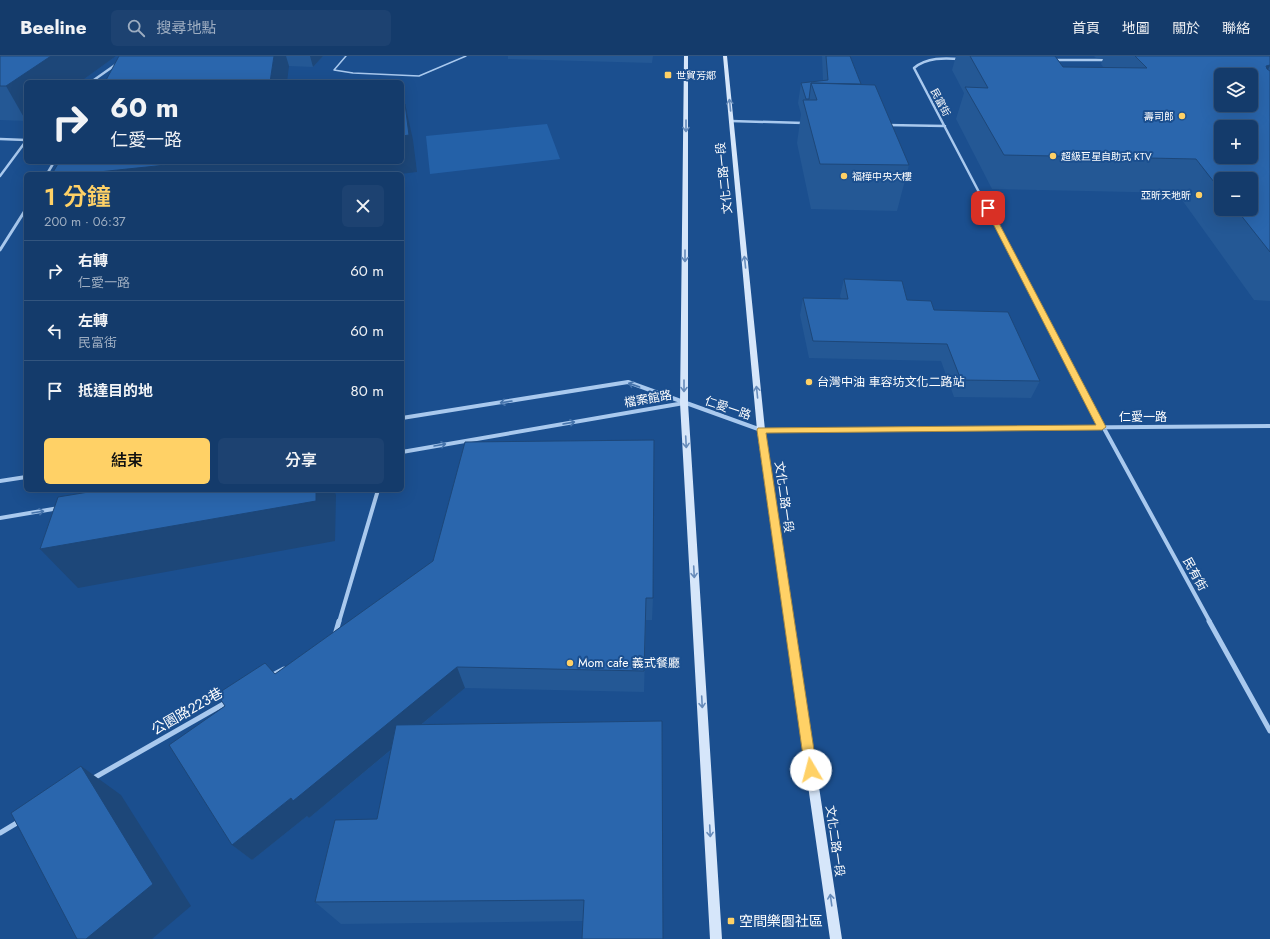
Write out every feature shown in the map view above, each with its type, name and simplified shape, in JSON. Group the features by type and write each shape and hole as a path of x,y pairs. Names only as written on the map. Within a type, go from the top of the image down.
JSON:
{"street":[{"path":"686,56 684,403 716,939"},
{"name":"文化二路一段","path":"725,56 761,430 836,939"},
{"path":"1070,56 1074,60"},
{"name":"民富街","path":"964,58 930,59 918,63 914,68 1102,427"},
{"path":"1050,60 1112,61"},
{"path":"94,80 122,61"},
{"path":"731,122 810,123"},
{"path":"882,124 945,126"},
{"path":"0,139 24,140"},
{"path":"0,176 24,143"},
{"path":"0,250 24,212"},
{"name":"檔案館路","path":"404,418 628,382 684,403"},
{"name":"檔案館路","path":"404,452 684,403"},
{"name":"仁愛一路","path":"684,403 761,430 1270,426"},
{"name":"民有街","path":"1102,427 1270,731"},
{"path":"0,481 24,477"},
{"path":"334,640 377,492"},
{"path":"0,518 62,508"},
{"path":"266,679 286,667"},
{"name":"公園路223巷","path":"89,781 232,699"},
{"path":"0,833 27,817"}],"lane":[{"path":"346,56 334,70 353,73 420,76 466,56"}],"shaded area":[{"path":"547,124 560,159 430,174 426,136"}],"building":[{"path":"0,56 51,56 6,86 0,86"},
{"path":"119,56 274,56 270,80 106,80"},
{"path":"826,56 850,56 861,84 811,83 809,99 806,99 801,83 828,80"},
{"path":"970,56 1055,56 1063,67 1147,68 1135,56 1270,56 1270,65 1266,66 1270,71 1270,252 1242,216 1258,216 1258,172 1214,172 1214,182 1196,159 1004,155 965,87 988,88"},
{"path":"811,83 875,85 909,165 820,164 803,100 817,100"},
{"path":"404,104 405,104 409,135 404,136"},
{"path":"58,164 176,164 98,172 53,172"},
{"path":"844,279 902,281 907,300 931,301 934,310 1008,312 1040,381 961,380 947,344 813,341 803,298 848,299"},
{"path":"654,440 653,598 646,598 644,671 457,667 293,801 291,798 232,845 169,745 225,706 217,694 265,663 275,674 433,561 465,442"},
{"path":"89,492 316,492 316,501 40,549 58,497"},
{"path":"662,721 663,939 582,939 584,900 315,902 335,820 377,819 396,725"},
{"path":"81,766 153,884 86,939 77,939 11,813"}],"place":[{"name":"世貿芳鄰","path":"668,75"},
{"name":"壽司郎","path":"1182,116"},
{"name":"超級巨星自助式 KTV","path":"1053,156"},
{"name":"福樺中央大樓","path":"844,176"},
{"name":"亞昕天地昕","path":"1199,195"},
{"name":"台灣中油 車容坊文化二路站","path":"809,382"},
{"name":"Mom cafe 義式餐廳","path":"570,663"},
{"name":"空間樂園社區","path":"731,921"}],"route":[{"path":"811,770 761,430 1102,427 988,208"}]}
